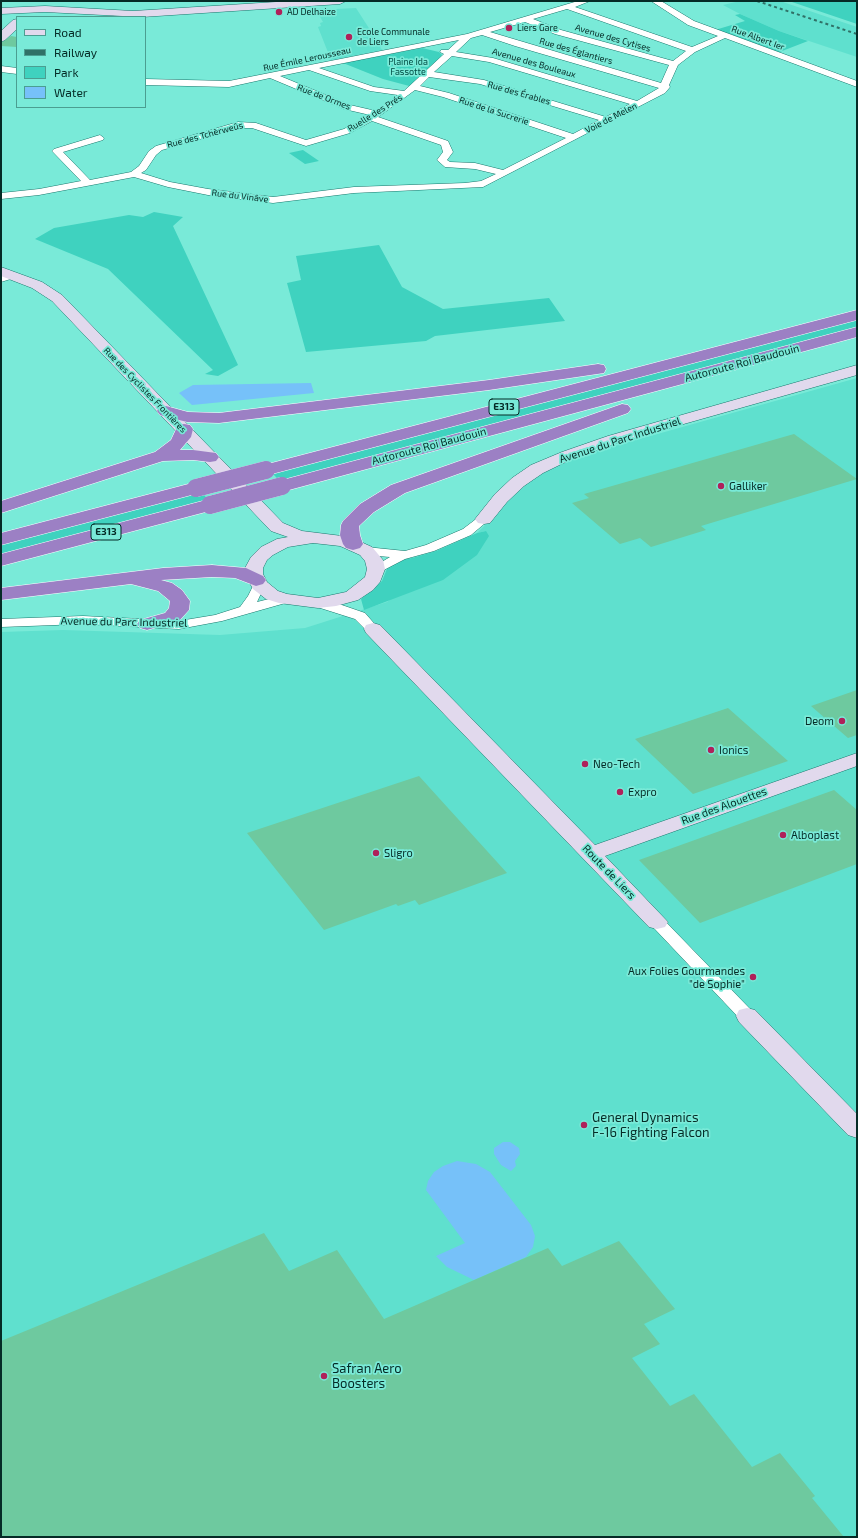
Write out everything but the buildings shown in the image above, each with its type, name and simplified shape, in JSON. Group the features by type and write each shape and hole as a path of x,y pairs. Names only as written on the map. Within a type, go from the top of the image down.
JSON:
{"highway":[{"name":"Autoroute Roi Baudouin","path":"1,539 857,315"},
{"name":"Autoroute Roi Baudouin","path":"1,560 857,332"},
{"path":"166,411 187,417 219,418 568,374 712,348 743,344"},
{"path":"360,548 350,535 350,524 367,508 398,489 739,369 754,360"},
{"path":"161,456 177,444 182,437 195,433 199,428 219,418"},
{"path":"1,507 161,456 193,455 210,457"},
{"path":"1,594 163,574 221,571 239,572 258,582"},
{"path":"118,579 158,584 171,590 179,597 181,604 176,613 168,619 147,624"}],"street":[{"path":"1,11 25,14 49,5 140,14 340,1"},
{"name":"Rue Émile Lerousseau","path":"146,82 229,84 468,36 586,1"},
{"name":"Rue Albert Ier","path":"655,1 691,23 857,84"},
{"path":"568,6 692,50"},
{"name":"Avenue des Cytises","path":"525,19 558,32 674,64"},
{"path":"1,38 16,23"},
{"name":"Rue des Églantiers","path":"482,32 666,87"},
{"name":"Ruelle des Prés","path":"309,143 347,131 375,116 406,94 468,36"},
{"path":"666,87 674,64 692,50 724,36"},
{"name":"Avenue des Bouleaux","path":"422,45 449,53 490,60 639,104"},
{"path":"309,68 373,89 406,94"},
{"path":"1,69 16,71"},
{"name":"Rue des Érables","path":"429,74 481,82 608,120"},
{"name":"Rue de Ormes","path":"272,76 347,107 375,116 445,143 448,152 442,160 448,166 475,166 504,173"},
{"name":"Rue de la Sucrerie","path":"414,87 446,95 573,137"},
{"name":"Voie de Melen","path":"483,184 639,104 662,91 666,87"},
{"name":"Rue des Tchèrweûs","path":"134,174 143,168 152,153 159,148 238,125 253,125 299,142 309,143"},
{"path":"87,182 57,151 100,138"},
{"name":"Rue du Vinâve","path":"1,196 44,191 134,174 168,184 208,192 273,200 354,190 483,184"},
{"name":"Rue des Cyclistes Frontières","path":"5,275 37,285 57,298 277,527 298,535 313,538"},
{"name":"Avenue du Parc Industriel","path":"376,569 406,554 430,548 467,532 484,519 501,498 518,482 536,469 568,455 614,439 857,370"},
{"path":"274,547 278,537 277,527"},
{"path":"313,538 334,539 360,548 374,560 376,569 371,582 358,593 336,601 318,603 285,599 272,595 258,582 254,574 256,562 260,557 274,547 292,541 313,538"},
{"name":"Avenue du Parc Industriel","path":"360,548 406,554"},
{"path":"245,609 254,597 258,582"},
{"path":"358,593 356,601 366,623"},
{"name":"Avenue du Parc Industriel","path":"1,623 83,620 147,624 189,624 217,618 285,599"},
{"name":"Route de Liers","path":"318,603 332,606 366,623 592,854 857,1129"},
{"name":"Rue des Alouettes","path":"592,854 857,759"}],"shaded area":[{"path":"740,1 780,1 857,27 857,57 779,31 723,5"},
{"name":"Ecole Communale de Liers","path":"356,8 381,47 380,48 383,50 331,60 318,27 321,26 320,23 323,22 316,10"},
{"path":"857,378 857,1537 1,1537 1,632 63,630 220,635 305,628 387,602 486,531 477,533 491,519 506,498 539,472 579,456"}],"green space":[{"path":"789,1 857,1 857,24"},
{"path":"740,14 779,31 808,41 777,53 715,30 745,21 735,15"},
{"name":"Plaine Ida Fassotte","path":"422,48 439,52 442,55 413,87 383,79 343,63"},
{"path":"303,150 319,161 305,164 289,153"},
{"path":"154,212 183,217 173,226 238,365 218,376 205,374 213,370 108,269 35,239 54,228 129,215 143,217"},
{"path":"379,245 402,287 443,309 549,298 565,321 435,336 426,341 306,352 287,283 301,280 296,256"},
{"path":"857,318 857,328 280,481 271,472"},
{"path":"200,490 209,501 1,555 1,543"},
{"path":"486,531 489,536 477,555 443,580 364,610 361,599 382,581 388,566 400,559 412,558 436,551 477,533"}],"water":[{"path":"311,383 314,393 192,405 179,393 193,385"},
{"path":"503,1142 510,1142 519,1148 520,1154 515,1161 516,1166 511,1171 501,1165 494,1154 494,1148"},
{"path":"457,1161 476,1164 490,1172 531,1225 535,1236 533,1247 526,1257 474,1280 447,1267 436,1256 465,1243 426,1190 428,1181 434,1172 443,1166"}],"railway":[{"path":"757,1 857,34"}],"place":[{"name":"AD Delhaize","path":"279,12"},
{"name":"Liers Gare","path":"509,28"},
{"name":"Ecole Communale de Liers","path":"349,37"},
{"name":"Galliker","path":"721,486"},
{"name":"Deom","path":"842,721"},
{"name":"Ionics","path":"711,750"},
{"name":"Neo-Tech","path":"585,764"},
{"name":"Expro","path":"620,792"},
{"name":"Alboplast","path":"783,835"},
{"name":"Sligro","path":"376,853"},
{"name":"Aux Folies Gourmandes \"de Sophie\"","path":"753,977"},
{"name":"General Dynamics F-16 Fighting Falcon","path":"584,1125"},
{"name":"Safran Aero Boosters","path":"324,1376"}]}
